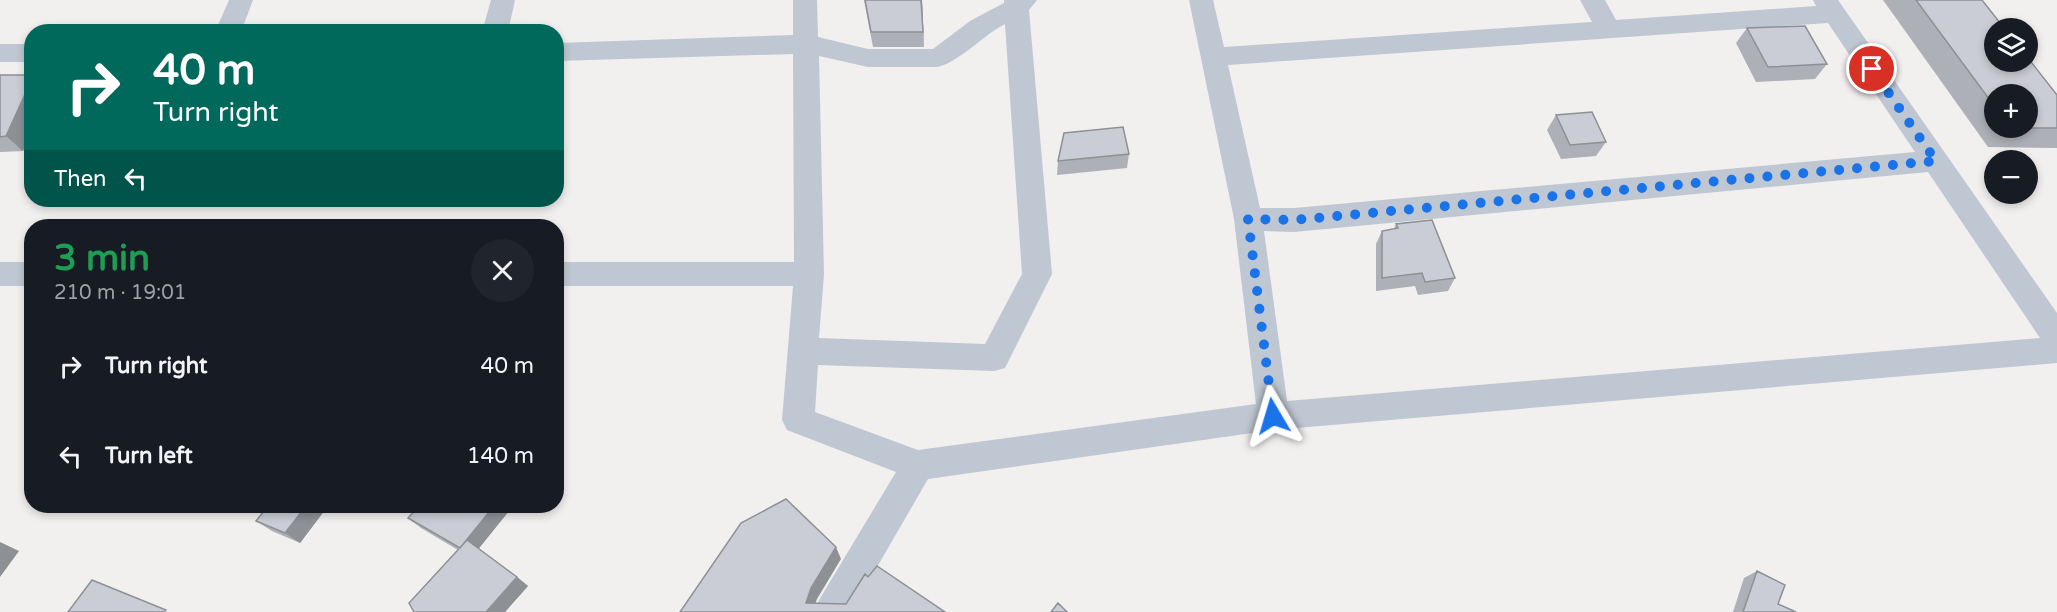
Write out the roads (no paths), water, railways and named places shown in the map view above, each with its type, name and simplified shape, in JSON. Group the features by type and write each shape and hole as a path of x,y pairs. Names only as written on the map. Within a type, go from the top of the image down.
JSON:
{"street":[{"path":"231,24 241,0"},
{"path":"497,24 503,0"},
{"path":"805,0 809,274 798,420 918,465 1273,416 2057,350"},
{"path":"1201,0 1248,219 1273,416"},
{"path":"1592,0 1609,29"},
{"path":"564,52 806,44 867,58 938,58 979,27 1020,2 1037,274 994,358 803,351"},
{"path":"1212,57 1609,29 1830,7 2057,338"},
{"path":"0,53 24,53"},
{"path":"1248,219 1294,220 1936,161"},
{"path":"0,274 24,274"},
{"path":"564,274 809,274"},
{"path":"831,612 918,465"}]}
